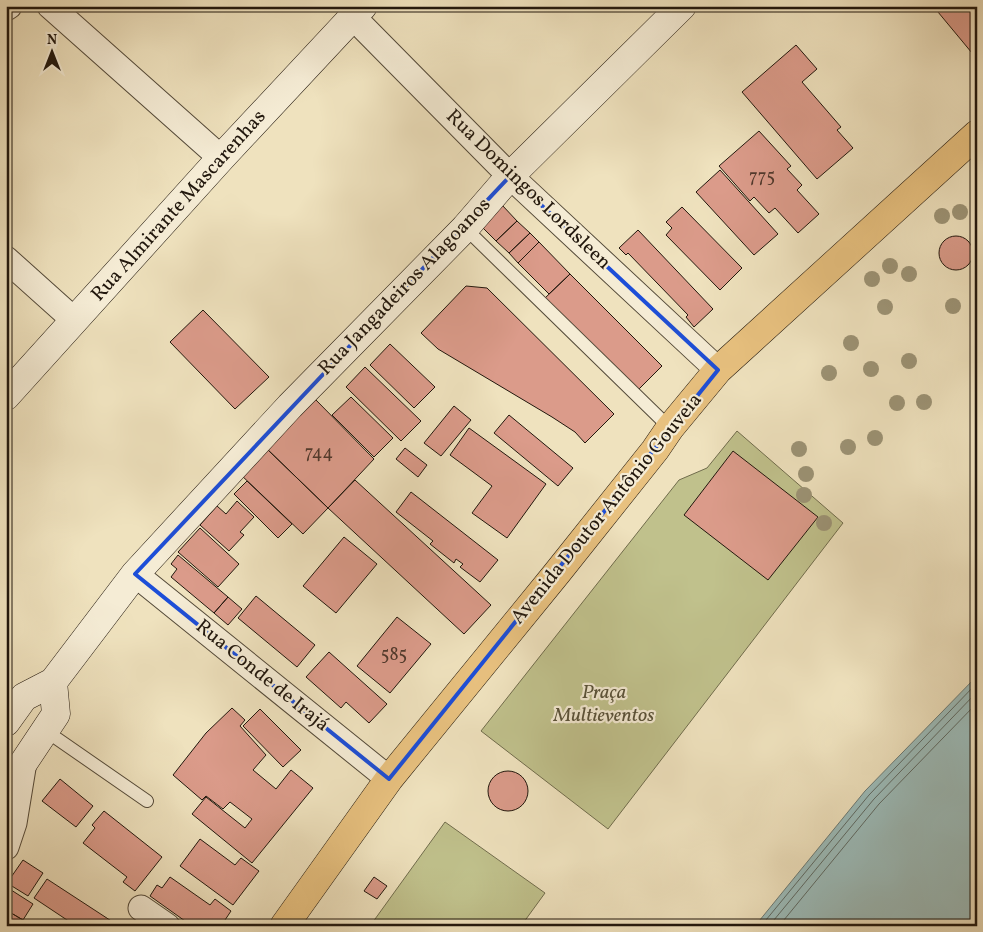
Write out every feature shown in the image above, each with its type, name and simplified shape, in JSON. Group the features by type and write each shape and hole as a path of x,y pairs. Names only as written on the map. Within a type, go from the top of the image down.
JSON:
{"main road":[{"name":"Avenida Doutor Antônio Gouveia","path":"284,926 389,779 563,566 670,428 718,370 977,134"}],"street":[{"path":"50,6 221,158"},
{"name":"Rua Jangadeiros Alagoanos","path":"54,682 134,574 290,406 465,228 510,176 682,6"},
{"name":"Rua Almirante Mascarenhas","path":"6,396 353,10"},
{"name":"Rua Domingos Lordsleen","path":"353,10 510,176 718,370"},
{"path":"6,259 74,320"},
{"name":"Rua Conde de Irajá","path":"134,574 389,779"},
{"path":"6,722 24,697 54,682 56,714 6,789"},
{"path":"6,847 14,823 24,762"},
{"path":"141,908 166,926"}],"lane":[{"path":"465,228 670,428"},
{"path":"46,731 146,801"}],"highlighted area":[{"path":"510,176 718,370 389,779 135,574"}],"green space":[{"name":"Praça Multieventos","path":"737,431 843,523 608,829 481,731 679,480 707,468"},
{"path":"445,822 545,893 521,926 370,926"}],"water":[{"path":"977,676 977,926 755,926 865,791"}],"building":[{"path":"933,6 968,6 969,8 977,6 977,49 972,53"},
{"path":"796,45 817,69 802,82 841,127 837,130 853,148 817,179 742,92"},
{"path":"759,131 791,166 787,169 802,185 797,190 819,214 798,233 775,208 769,213 754,197 750,201 719,166"},
{"path":"720,170 778,234 754,255 696,192"},
{"path":"502,205 517,221 496,241 481,226"},
{"path":"682,207 742,268 720,290 666,235 672,228 666,222"},
{"path":"517,221 530,233 509,253 496,241"},
{"path":"638,230 713,309 694,327 686,317 688,315 628,253 626,255 619,248"},
{"path":"530,233 539,242 518,263 509,253"},
{"path":"956,236 963,237 968,241 972,246 972,260 968,265 963,269 956,270 949,269 944,265 940,260 939,253 940,246 944,241 949,237"},
{"path":"539,242 570,274 549,294 518,263"},
{"path":"570,274 662,366 637,391 544,299"},
{"path":"466,286 487,288 614,414 585,443 575,432 552,417 438,349 421,333"},
{"path":"203,310 269,377 235,409 170,342"},
{"path":"390,344 435,387 414,408 370,365"},
{"path":"365,367 421,421 401,441 346,387"},
{"path":"351,397 393,438 374,457 332,415"},
{"path":"315,399 374,459 328,508 265,447"},
{"path":"454,406 471,420 441,456 424,443"},
{"path":"509,415 573,468 558,486 494,433"},
{"path":"469,428 546,484 507,538 472,513 492,486 450,455"},
{"path":"265,447 328,508 303,534 239,473"},
{"path":"405,448 427,465 418,477 396,459"},
{"path":"733,451 818,517 768,580 684,515"},
{"path":"355,480 491,605 464,634 328,508"},
{"path":"247,481 292,524 278,538 234,494"},
{"path":"411,492 498,560 480,582 460,567 463,564 456,559 454,563 430,544 433,541 396,512"},
{"path":"237,501 254,517 240,532 244,535 229,551 200,525 217,506 226,514"},
{"path":"200,528 239,564 218,587 178,552"},
{"path":"344,537 377,564 336,613 303,586"},
{"path":"178,555 228,597 214,613 171,577 177,569 171,564"},
{"path":"256,596 315,645 297,667 238,618"},
{"path":"228,597 242,609 228,625 214,613"},
{"path":"397,617 431,644 390,693 357,666"},
{"path":"329,652 387,704 369,723 346,702 341,708 306,677"},
{"path":"232,708 245,720 240,726 266,755 253,770 276,789 291,770 313,788 252,863 192,814 206,797 245,828 252,819 230,802 223,809 206,796 202,800 173,775 206,733"},
{"path":"260,709 301,750 283,767 243,726"},
{"path":"504,771 512,771 519,774 525,780 528,791 525,802 519,808 512,811 504,811 497,808 491,802 488,795 488,787 491,780 497,774"},
{"path":"60,779 93,806 76,827 42,801"},
{"path":"104,811 162,857 135,891 123,882 127,877 83,843 95,828 92,825"},
{"path":"200,839 235,865 241,858 259,871 233,905 180,866"},
{"path":"23,860 43,873 28,896 7,883"},
{"path":"170,877 210,905 215,899 231,911 221,926 192,926 150,896 157,885 162,888"},
{"path":"374,877 387,886 377,899 364,891"},
{"path":"47,879 119,926 76,926 34,898"},
{"path":"8,888 33,904 23,920 6,910 6,891"},
{"path":"6,910 23,920 19,926 13,926 6,922"}]}
